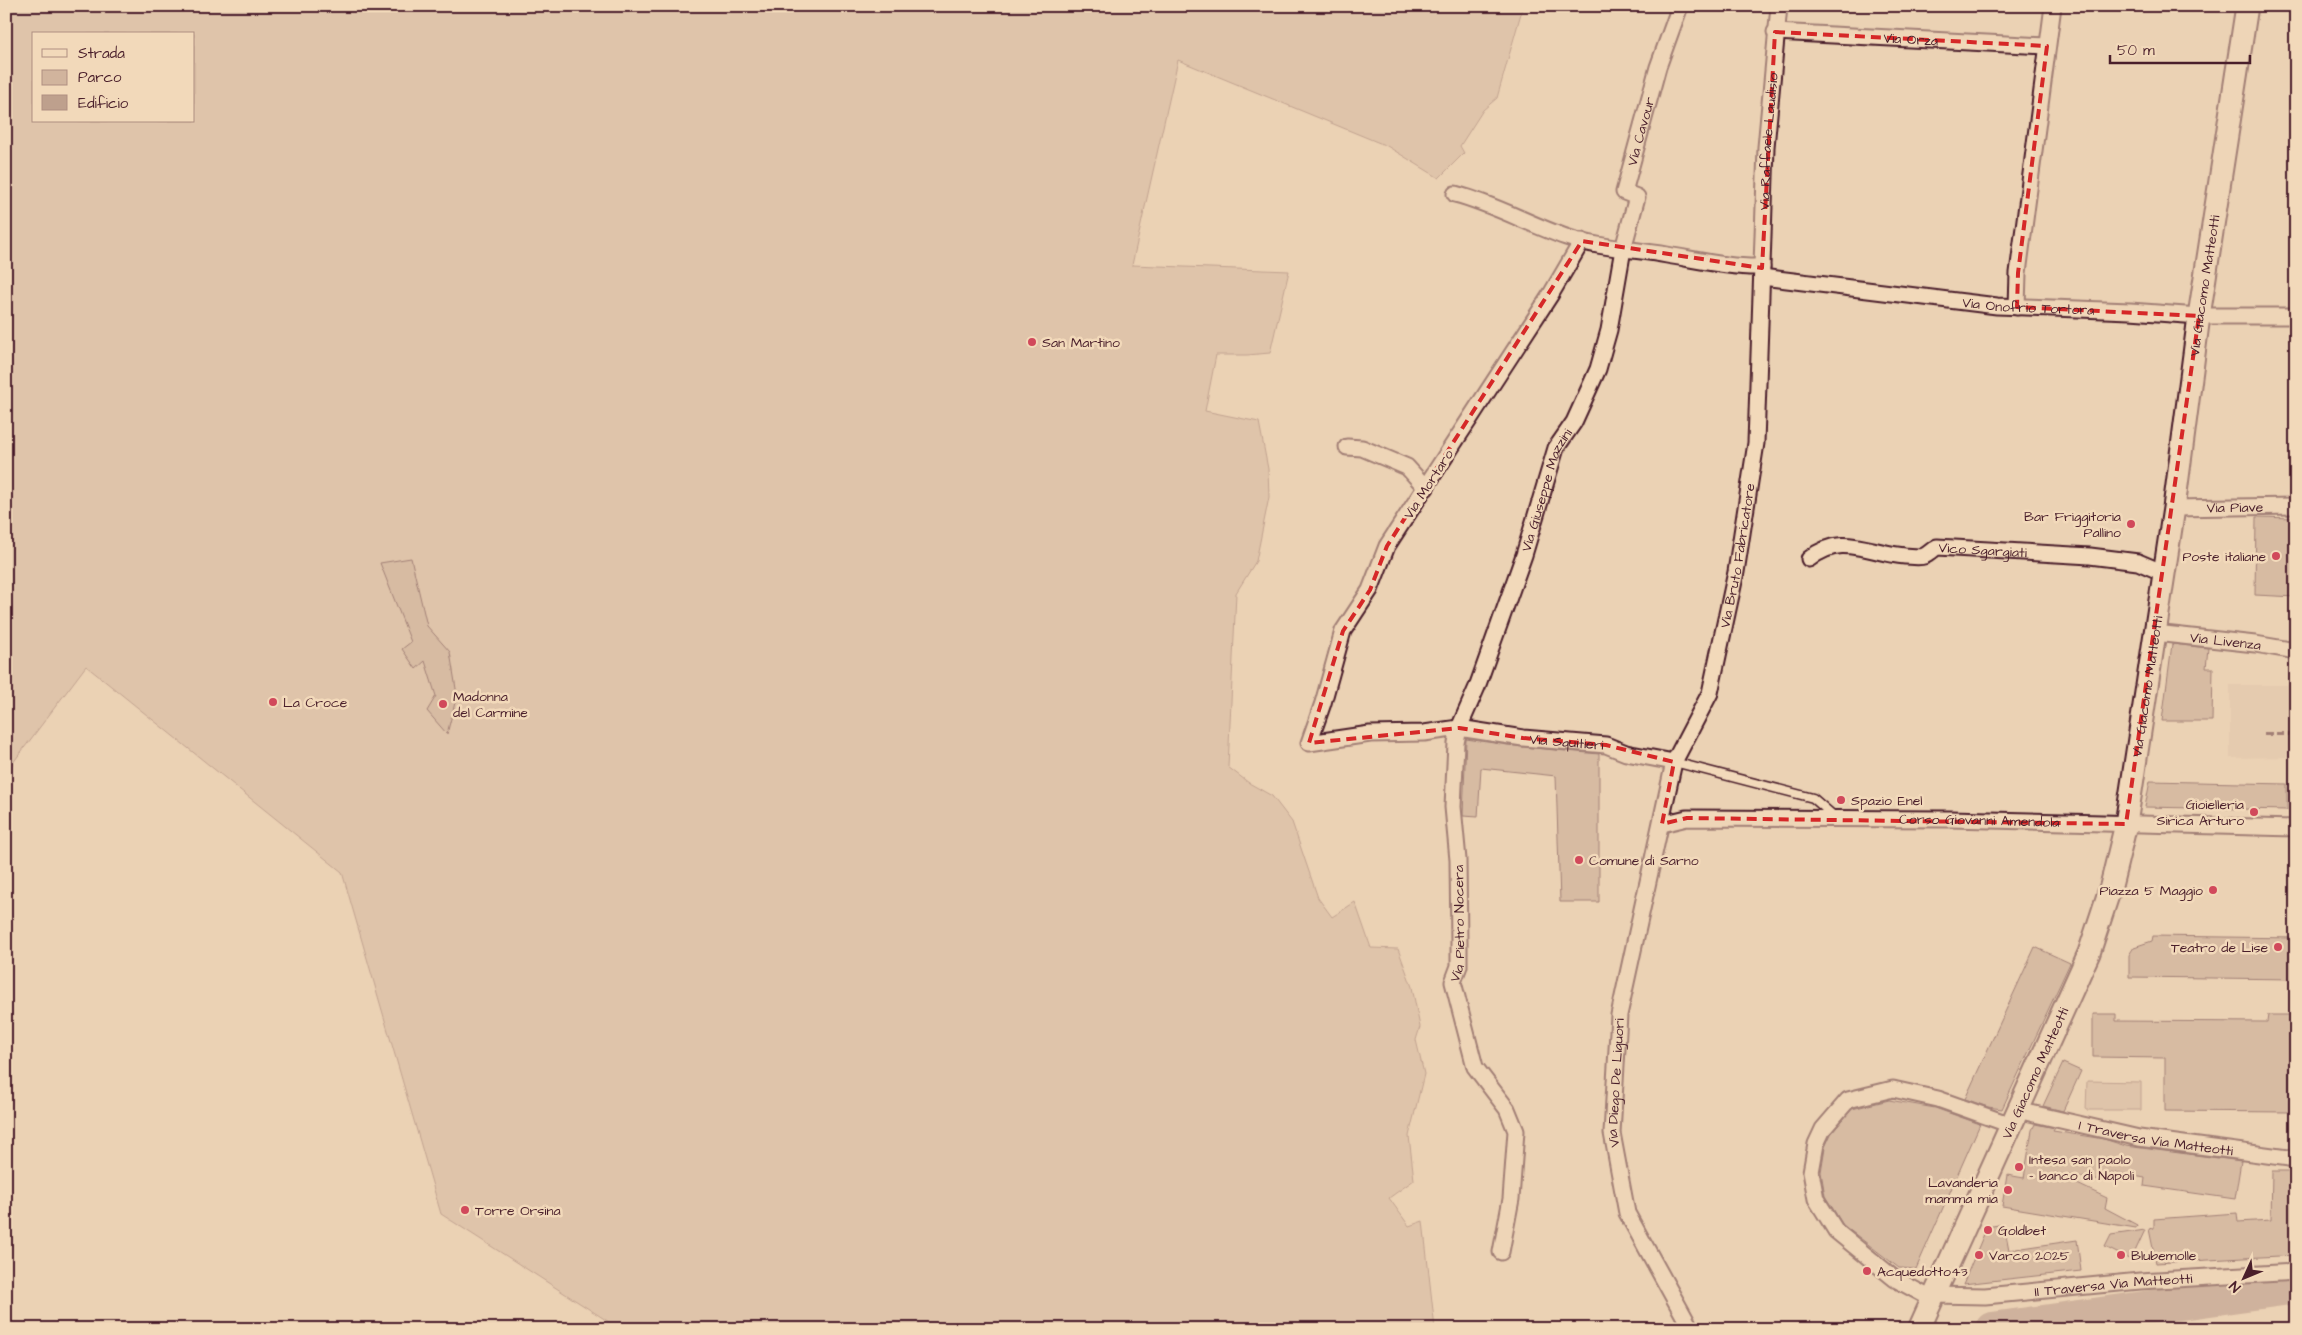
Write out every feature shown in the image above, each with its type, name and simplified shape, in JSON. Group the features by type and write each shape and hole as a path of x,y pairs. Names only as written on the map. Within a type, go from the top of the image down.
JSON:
{"street":[{"name":"Via Cavour","path":"1623,249 1637,197 1624,192 1658,67 1680,6"},
{"name":"Via Raffaele Laudisio","path":"1762,272 1766,146 1775,32 1779,6"},
{"path":"2017,307 2018,273 2053,6"},
{"name":"Via Giacomo Matteotti","path":"1927,1310 2089,953 2111,886 2126,824 2174,508 2199,316 2247,6"},
{"name":"Via Orza","path":"1775,32 2047,46"},
{"name":"Via Onofrio Tortora","path":"1455,194 1477,200 1566,237 1623,249 1762,272 2017,307 2130,311 2199,316 2296,316"},
{"name":"Via Mortaro","path":"1309,744 1323,703 1343,631 1370,590 1387,546 1551,294 1582,241"},
{"name":"Via Giuseppe Mazzini","path":"1459,728 1477,687 1524,555 1556,448 1574,422 1598,369 1609,330 1623,249"},
{"name":"Via Bruto Fabricatore","path":"1662,824 1674,762 1710,693 1736,572 1756,443 1762,272"},
{"path":"1347,447 1362,448 1406,467 1426,488"},
{"name":"Via Piave","path":"2174,508 2296,506"},
{"name":"Vico Sgargiati","path":"1809,560 1820,550 1846,544 1880,554 1906,556 1923,556 1937,547 2090,556 2138,562 2164,572"},
{"name":"Via Livenza","path":"2155,633 2255,644 2296,651"},
{"name":"Via Squitieri","path":"1309,744 1370,734 1424,733 1459,728 1523,738 1606,745 1626,753 1674,762"},
{"name":"Via Pietro Nocera","path":"1459,728 1456,743 1453,807 1458,868 1459,966 1453,982 1475,1067 1507,1109 1516,1131 1511,1199 1501,1252"},
{"name":"Corso Giovanni Amendola","path":"1662,824 1687,818 1838,818 2296,828"},
{"name":"Via Diego De Liguori","path":"1662,824 1619,1015 1612,1133 1627,1213 1690,1329"},
{"name":"I Traversa Via Matteotti","path":"1927,1310 1896,1279 1836,1231 1816,1200 1811,1172 1816,1144 1823,1129 1848,1100 1893,1088 2014,1118 2139,1138 2296,1159"},
{"name":"II Traversa Via Matteotti","path":"1927,1310 1985,1296 2140,1280 2296,1272"}],"lane":[{"path":"1674,762 1813,798 1838,818"}],"highlighted area":[{"path":"1775,32 2047,46 2018,273 2017,307 2199,316 2126,824 1687,818 1662,824 1674,762 1606,745 1523,738 1459,728 1309,743 1343,631 1370,590 1387,546 1582,241 1762,268"}],"shaded area":[{"path":"2230,685 2296,685 2296,781 2291,781 2289,757 2230,758"}],"green space":[{"path":"6,6 1523,6 1497,98 1483,110 1460,146 1464,153 1439,178 1387,146 1178,60 1132,265 1289,271 1270,353 1216,355 1205,411 1259,422 1268,469 1269,497 1256,561 1236,593 1228,767 1249,783 1272,796 1292,822 1318,898 1332,917 1355,902 1371,948 1398,949 1412,987 1420,1027 1416,1040 1424,1074 1409,1136 1414,1180 1389,1198 1409,1226 1423,1221 1435,1329 620,1329 441,1214 342,872 86,666 6,772"},
{"path":"2087,1081 2141,1082 2141,1110 2086,1110"}],"building":[{"name":"Poste italiane","path":"2256,517 2296,518 2296,597 2255,595"},
{"path":"411,558 427,626 450,652 457,695 447,734 427,711 436,696 425,661 416,669 402,649 411,642 380,563"},
{"path":"2172,644 2208,648 2206,668 2213,668 2212,721 2162,721"},
{"name":"Comune di Sarno","path":"1466,739 1522,747 1599,754 1599,902 1560,902 1556,776 1481,768 1478,817 1463,816"},
{"path":"2150,781 2287,784 2287,810 2145,807"},
{"path":"2153,936 2296,938 2296,979 2129,977 2129,955 2134,947 2152,941"},
{"path":"2035,947 2070,963 2002,1109 1988,1107 1965,1099"},
{"path":"2093,1014 2116,1014 2116,1021 2267,1022 2268,1015 2290,1015 2289,1112 2165,1111 2165,1058 2093,1057"},
{"path":"2063,1063 2081,1071 2063,1111 2043,1106"},
{"path":"1889,1100 1935,1108 1980,1124 1916,1269 1899,1268 1843,1225 1825,1196 1821,1172 1825,1147 1831,1134 1852,1109"},
{"path":"2035,1124 2055,1128 2053,1131 2104,1139 2126,1146 2241,1161 2235,1199 2144,1186 2145,1178 2111,1172 2109,1181 2054,1173 2107,1198 2105,1208 2137,1225 2136,1228 2002,1206 2007,1175 2024,1178 2032,1130"},
{"path":"2272,1171 2296,1171 2296,1255 2156,1263 2149,1229 2154,1228 2154,1219 2237,1213 2238,1222 2271,1220"},
{"path":"2004,1224 2009,1250 2077,1240 2081,1271 1963,1284 1987,1227"},
{"path":"2145,1230 2131,1260 2105,1247 2111,1235"}],"waterway":[{"path":"1992,1329 2296,1287"}],"railway":[{"path":"2264,734 2296,734"}],"place":[{"name":"San Martino","path":"1032,342"},
{"name":"Bar Friggitoria Pallino","path":"2131,524"},
{"name":"Poste italiane","path":"2276,556"},
{"name":"La Croce","path":"273,702"},
{"name":"Madonna del Carmine","path":"443,704"},
{"name":"Spazio Enel","path":"1841,800"},
{"name":"Gioielleria Sirica Arturo","path":"2254,812"},
{"name":"Comune di Sarno","path":"1579,860"},
{"name":"Piazza 5 Maggio","path":"2213,890"},
{"name":"Teatro de Lise","path":"2278,947"},
{"name":"Intesa san paolo - banco di Napoli","path":"2019,1167"},
{"name":"Lavanderia mamma mia","path":"2008,1190"},
{"name":"Torre Orsina","path":"465,1210"},
{"name":"Goldbet","path":"1988,1230"},
{"name":"Varco 2025","path":"1979,1255"},
{"name":"Blubemolle","path":"2121,1255"},
{"name":"Acquedotto43","path":"1867,1271"}]}
